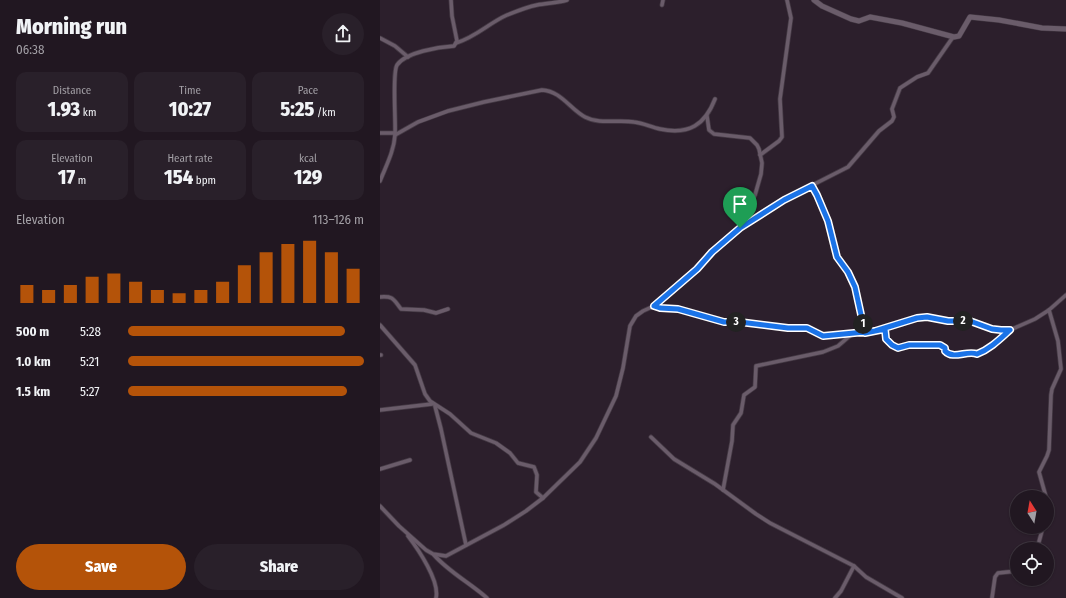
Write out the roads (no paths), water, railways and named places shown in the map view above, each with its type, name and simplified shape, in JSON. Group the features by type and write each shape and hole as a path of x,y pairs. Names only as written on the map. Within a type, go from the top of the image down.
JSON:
{"street":[{"path":"451,0 456,43"},
{"path":"380,181 392,152 395,134 395,71 398,64 408,57 425,50 454,46 456,43 472,37 500,18 518,11 536,5 558,3 567,0"},
{"path":"662,5 663,0"},
{"path":"760,155 782,137 780,99 791,18 787,0"},
{"path":"814,0 822,6 851,19 859,20 870,17 902,23 953,37 959,36 970,17 999,20 1042,28 1066,29"},
{"path":"433,554 446,556 517,517 558,485 580,462 596,438 616,396 623,368 630,326 636,316 654,306 697,269 712,252 740,228 784,200 846,169 879,130 892,121 894,117 892,109 900,88 912,80 928,73 953,37"},
{"path":"380,38 395,46 408,57"},
{"path":"380,133 395,134 418,122 448,111 542,90 548,90 556,94 586,118 594,120 634,122 660,129 680,131 694,128 707,116 715,98"},
{"path":"707,116 709,130 711,132 716,135 752,138 757,145 760,155 762,163 761,174 755,195 740,228"},
{"path":"812,186 828,221 837,257 848,272 855,287 865,333"},
{"path":"885,329 886,339 898,348 909,345 940,345 945,348 945,351 948,354 977,354 995,344 1010,330 1030,322 1049,310 1066,295"},
{"path":"380,297 394,299 401,309 424,310 436,313 448,309"},
{"path":"654,306 660,308 678,309 724,322 740,322 788,328 807,328 823,336 865,333 885,329 917,318 927,317 948,321 970,321 992,329 1010,330"},
{"path":"1044,490 1039,472 1049,450 1052,389 1061,368 1058,341 1049,310"},
{"path":"380,325 415,365 425,394 434,405 450,414 471,433 491,440 507,451 518,463 534,467 537,475 536,492 543,498"},
{"path":"723,490 732,441 733,425 741,412 744,395 755,387 756,366 827,350 838,346 852,334"},
{"path":"380,410 434,405"},
{"path":"434,405 441,429 466,545"},
{"path":"651,437 674,459 723,490 738,502 770,523 854,566 866,577 902,598"},
{"path":"380,469 410,460"},
{"path":"380,506 402,529 426,550 487,598"},
{"path":"402,529 421,556 435,583 437,593 436,598"},
{"path":"835,598 841,591 854,566"},
{"path":"992,598 995,577 998,573 1010,572"}]}
